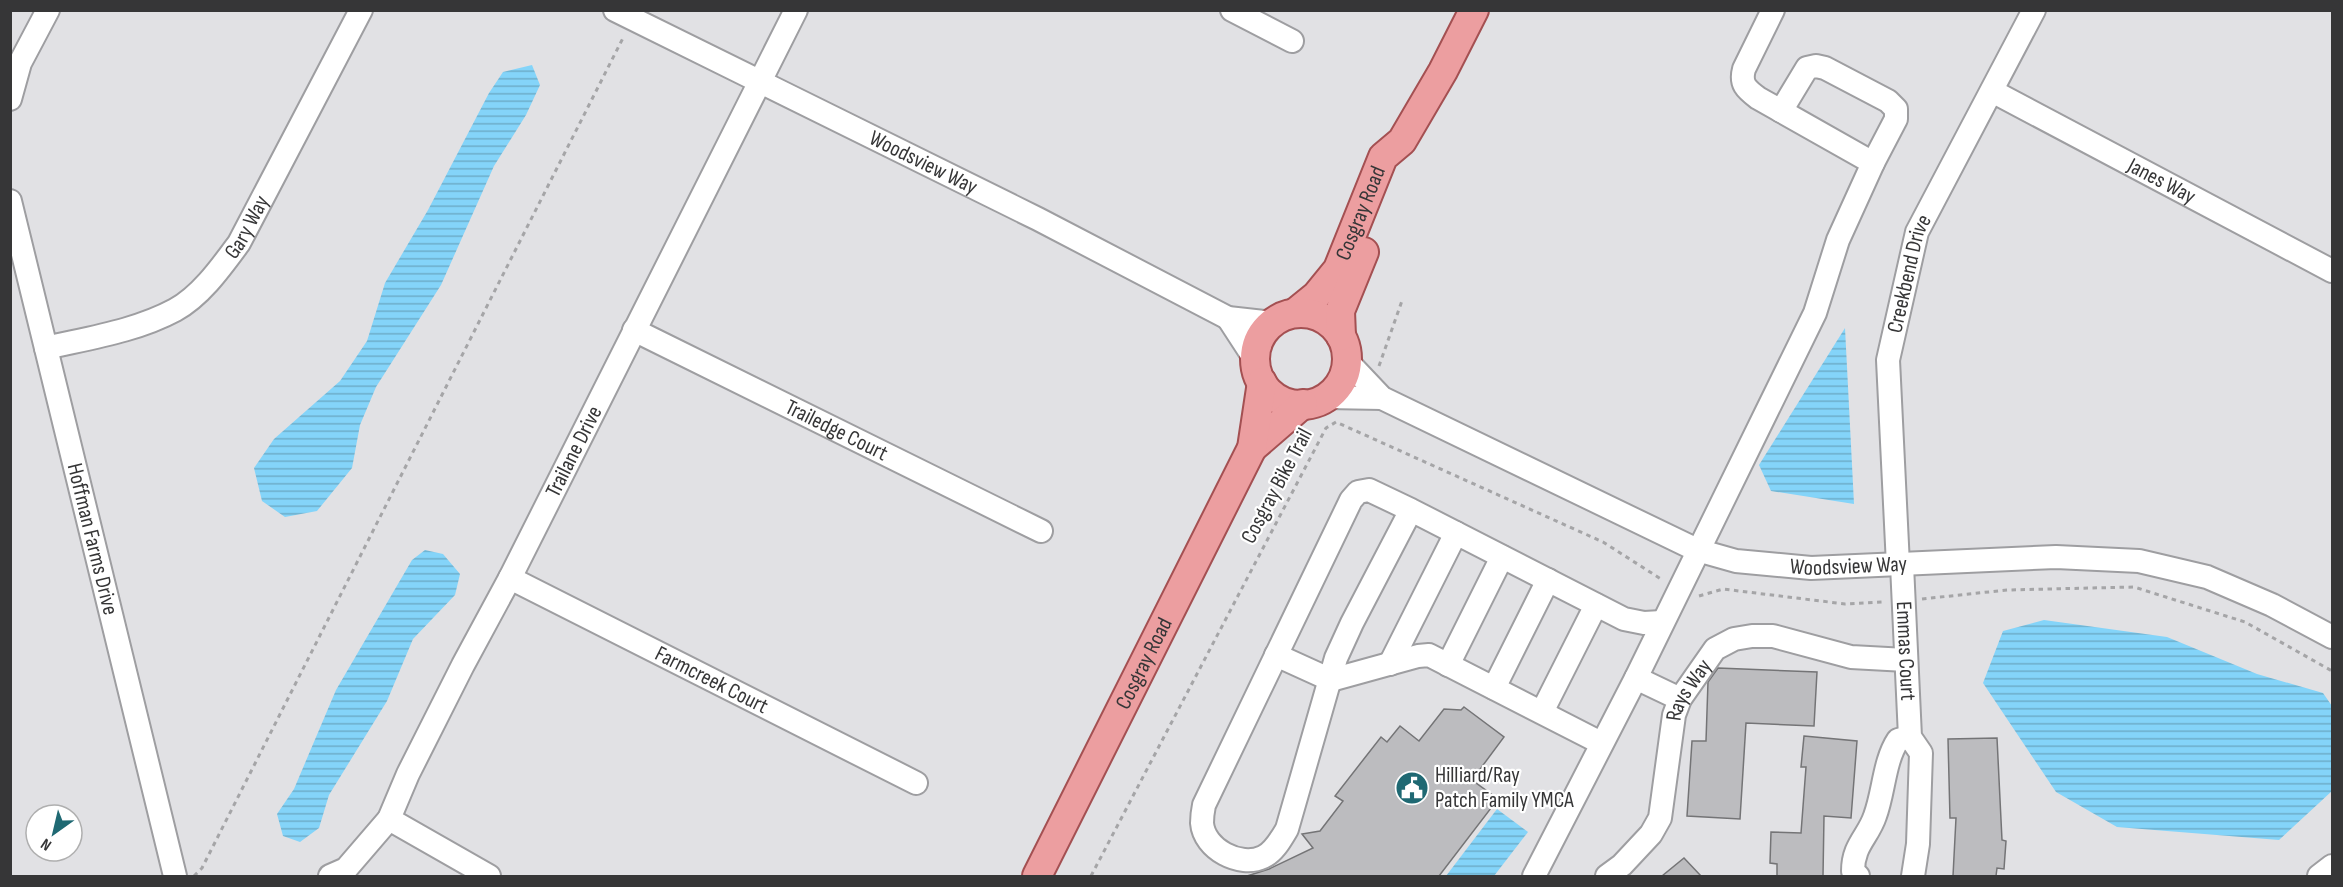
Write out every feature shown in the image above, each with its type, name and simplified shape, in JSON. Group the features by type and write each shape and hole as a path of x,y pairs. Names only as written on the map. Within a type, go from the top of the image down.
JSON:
{"main road":[{"name":"Cosgray Road","path":"1284,318 1316,297 1338,269 1383,157 1402,141 1443,71 1474,10"},
{"name":"Cosgray Road","path":"1344,348 1340,311 1399,167 1402,141"},
{"path":"1307,313 1326,320 1344,348 1344,375 1337,388 1315,401 1291,403 1280,399 1269,392 1259,371 1260,340 1284,318 1307,313"},
{"name":"Cosgray Road","path":"1037,876 1252,448 1259,371"},
{"name":"Cosgray Road","path":"1252,448 1315,401"}],"street":[{"path":"10,99 20,63 48,10"},
{"name":"Gary Way","path":"46,348 130,328 177,309 215,277 239,243 361,10"},
{"name":"Trailane Drive","path":"330,876 346,869 389,819 408,774 510,578 796,10"},
{"path":"1232,10 1292,41"},
{"path":"1773,10 1744,69 1742,78 1746,89 1873,163"},
{"name":"Creekbend Drive","path":"1900,565 1888,360 1917,232 2034,10"},
{"name":"Woodsview Way","path":"623,15 1038,219 1228,318 1284,318"},
{"path":"1533,876 1636,678 1815,313 1838,240 1896,119 1896,109 1888,101 1825,68 1816,66 1807,68 1781,111"},
{"name":"Janes Way","path":"1992,91 2332,271"},
{"name":"Hoffman Farms Drive","path":"10,201 176,876"},
{"name":"Woodsview Way","path":"1228,318 1259,371"},
{"name":"Trailedge Court","path":"634,330 1041,531"},
{"name":"Woodsview Way","path":"1344,348 1382,398 1697,550 1736,561 1811,568 2056,557 2139,561 2207,577 2272,605 2332,638"},
{"name":"Woodsview Way","path":"1315,401 1382,398"},
{"path":"1411,510 1336,658 1287,829 1280,841 1263,858 1240,860 1220,853 1205,834 1202,824 1204,805 1351,500 1358,492 1369,490 1411,510 1624,619 1644,623 1662,622"},
{"path":"1390,664 1456,533"},
{"path":"1448,665 1502,557"},
{"name":"Emmas Court","path":"1900,565 1910,737 1921,753 1918,844 1913,876"},
{"name":"Farmcreek Court","path":"510,578 916,783"},
{"path":"1494,688 1548,580"},
{"path":"1542,712 1596,605"},
{"name":"Rays Way","path":"1607,876 1623,865 1651,834 1660,818 1674,715 1680,699 1715,649 1734,639 1773,636 1851,657 1906,660"},
{"path":"1276,655 1331,680 1429,655 1602,743"},
{"path":"1636,678 1680,699"},
{"path":"1858,876 1853,871 1853,861 1863,836 1874,819 1891,750 1898,740 1910,737"},
{"path":"389,819 489,876"}],"path":[{"path":"195,876 202,868 623,15"},
{"name":"Cosgray Bike Trail","path":"1091,876 1326,428 1336,422 1603,542 1678,589"},
{"path":"1678,589 1694,597 1723,590 1845,604 1903,601 2007,590 2134,587 2245,622 2332,671"}],"water":[{"path":"532,65 540,85 526,115 494,166 441,285 376,387 360,425 352,468 317,511 285,517 262,501 254,468 274,439 340,381 367,341 385,283 428,210 489,93 503,72"},
{"path":"1845,328 1854,504 1771,491 1759,465"},
{"path":"425,550 443,554 460,574 455,595 413,639 387,701 329,795 319,828 300,842 283,836 277,814 294,789 336,690 412,560"},
{"path":"2044,620 2167,637 2257,674 2323,693 2332,706 2332,791 2279,840 2117,827 2056,792 1983,683 2003,631"},
{"path":"1497,809 1528,832 1494,876 1446,876"}],"building":[{"path":"1718,668 1817,672 1814,726 1746,723 1740,819 1687,816 1692,741 1706,741 1708,682"},
{"name":"Hilliard/Ray Patch Family YMCA","path":"1464,707 1504,737 1472,780 1498,799 1439,876 1247,876 1269,869 1313,848 1302,834 1320,831 1343,801 1335,796 1381,737 1387,742 1400,726 1419,741 1444,709 1461,710"},
{"path":"1804,736 1857,741 1851,818 1824,816 1823,876 1777,876 1777,864 1770,863 1771,832 1801,833 1806,767 1801,767"},
{"path":"1997,738 2002,840 2006,841 2004,869 1997,868 1996,876 1953,876 1956,818 1950,818 1948,739"},
{"path":"1684,858 1701,876 1662,876"}],"place":[{"name":"Hilliard/Ray Patch Family YMCA","path":"1412,788"}]}
